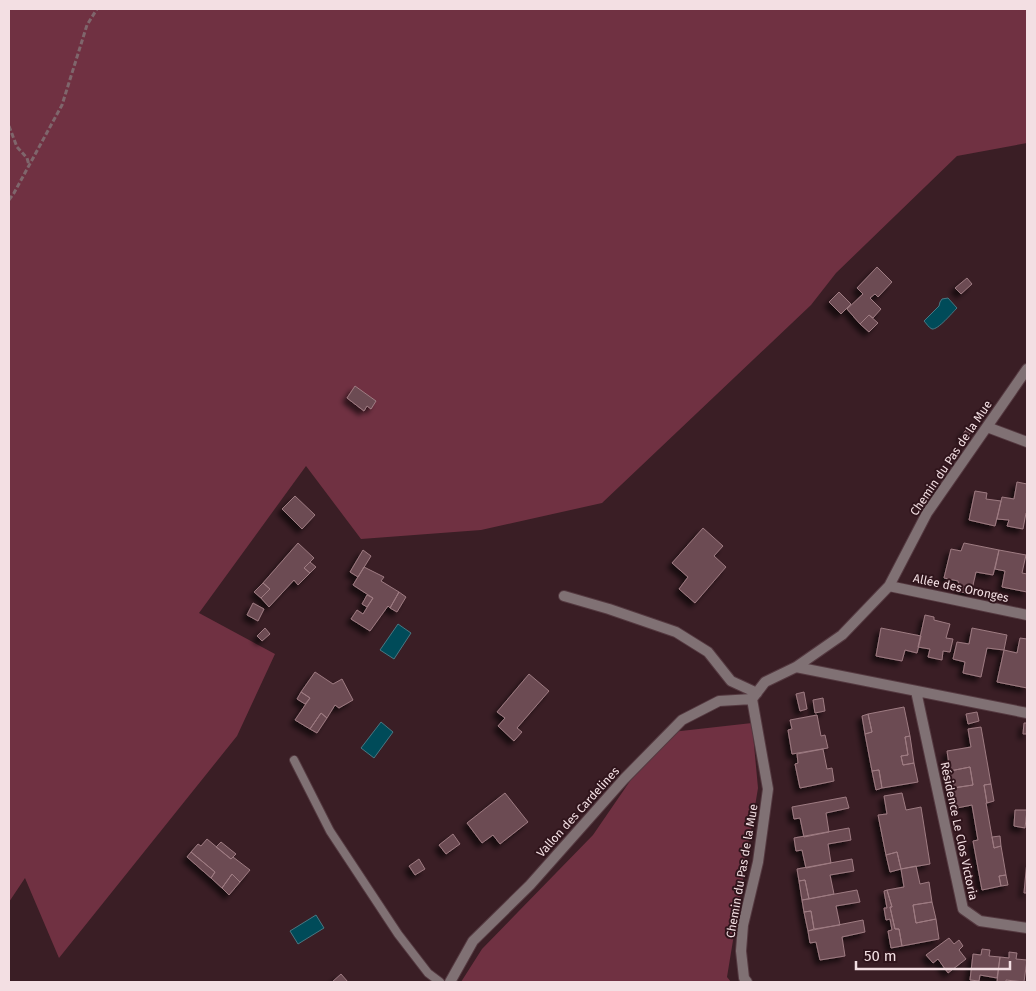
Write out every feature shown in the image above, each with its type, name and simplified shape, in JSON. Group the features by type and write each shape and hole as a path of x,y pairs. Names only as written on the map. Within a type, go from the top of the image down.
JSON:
{"street":[{"name":"Chemin du Pas de la Mue","path":"747,982 744,978 741,951 743,924 758,862 768,790 755,696 765,682 796,667 842,635 889,586 927,513 1027,369"},
{"path":"987,427 1027,442"},
{"name":"Allée des Oronges","path":"889,586 1027,615"},
{"path":"564,596 676,632 708,652 731,681 755,696"},
{"path":"796,667 1027,713"},
{"name":"Résidence Le Clos Victoria","path":"916,691 963,909 980,921 1027,928"},
{"name":"Vallon des Cardelines","path":"450,982 473,941 530,885 624,779 682,720 719,701 755,696"}],"lane":[{"path":"294,760 330,831 398,934 428,973 440,982"}],"path":[{"path":"9,200 62,105 87,26 97,9"},
{"path":"9,126 18,147 27,158 29,165"}],"shaded area":[{"path":"9,9 1027,9 1027,143 957,156 836,273 811,305 602,503 481,530 361,539 306,466 199,613 275,654 237,736 59,958 25,878 9,902"},
{"path":"752,723 758,788 727,977 731,982 461,982 482,949 593,835 663,733"}],"water":[{"path":"948,298 957,308 941,324 932,329 924,321 939,306 942,299"},
{"path":"398,624 411,633 394,659 380,650"},
{"path":"381,722 393,732 374,758 361,748"},
{"path":"316,915 324,928 298,944 290,931"}],"building":[{"path":"877,267 892,282 878,297 875,294 870,298 881,309 873,318 869,315 860,324 847,309 863,294 857,288"},
{"path":"967,278 972,284 961,294 955,288"},
{"path":"839,292 851,304 841,314 829,302"},
{"path":"869,315 878,323 869,332 860,324"},
{"path":"355,386 376,401 371,409 367,406 364,411 347,398"},
{"path":"968,427 973,430 965,440 961,437"},
{"path":"1017,482 1027,484 1027,513 1023,529 1007,526 1009,520 997,519 1002,497 1014,499"},
{"path":"975,491 987,493 986,499 1001,501 995,526 969,520"},
{"path":"295,496 315,515 302,529 282,509"},
{"path":"703,528 723,546 714,556 726,567 695,603 679,589 688,577 672,563"},
{"path":"298,543 314,558 304,568 310,573 298,585 294,580 269,607 261,598 270,589 263,583"},
{"path":"964,543 999,550 993,575 976,572 971,594 961,592 958,581 944,578 951,549 961,551"},
{"path":"363,550 371,556 358,577 350,572"},
{"path":"999,550 1026,555 1022,573 1027,574 1027,592 1002,587 1005,571 995,569"},
{"path":"310,562 316,567 310,573 304,568"},
{"path":"364,567 384,577 381,581 399,592 390,608 388,606 370,631 351,619 357,610 363,614 373,598 353,585"},
{"path":"263,583 270,589 261,598 254,592"},
{"path":"399,592 406,597 397,612 390,608"},
{"path":"367,595 373,598 367,607 362,604"},
{"path":"253,603 264,609 258,621 247,615"},
{"path":"925,615 934,617 934,620 950,624 946,638 953,639 950,652 943,651 942,660 928,657 930,649 918,647"},
{"path":"265,628 270,634 262,641 257,636"},
{"path":"881,628 921,636 917,653 905,650 902,661 876,656"},
{"path":"972,628 1007,635 1004,650 987,648 981,677 963,673 965,662 953,659 957,642 969,644"},
{"path":"1020,638 1027,639 1027,688 997,682 1004,650 1017,653"},
{"path":"315,672 333,684 342,679 353,700 339,708 335,705 327,718 321,713 310,729 295,720 310,698 301,692"},
{"path":"529,674 549,691 517,728 522,732 514,741 498,726 505,718 497,712"},
{"path":"301,692 310,698 305,704 297,699"},
{"path":"804,692 807,709 800,711 796,694"},
{"path":"823,698 825,711 815,713 813,700"},
{"path":"904,707 910,736 905,737 908,755 901,756 903,765 914,763 918,782 882,788 879,770 872,771 865,734 872,732 868,714"},
{"path":"977,712 979,721 968,724 966,714"},
{"path":"321,713 327,718 317,733 310,729"},
{"path":"868,714 872,732 865,734 862,716"},
{"path":"817,715 821,736 825,735 828,748 792,754 788,730 792,729 790,720"},
{"path":"1024,723 1027,723 1027,734 1023,734"},
{"path":"981,727 991,784 984,785 986,803 994,848 1001,846 1006,875 999,876 1001,886 982,890 973,841 978,840 972,805 957,808 953,788 973,785 970,767 950,771 947,751 971,747 968,729"},
{"path":"910,736 914,763 903,765 901,756 908,755 905,737"},
{"path":"823,749 827,769 832,768 834,781 800,788 795,764 798,763 797,754"},
{"path":"970,767 973,785 953,788 950,771"},
{"path":"879,770 882,788 876,790 872,771"},
{"path":"991,784 994,801 987,803 984,785"},
{"path":"505,793 528,822 500,844 493,835 482,843 467,823"},
{"path":"902,793 906,810 921,807 930,864 901,869 897,852 886,855 878,815 887,814 884,796"},
{"path":"846,797 849,808 826,813 829,832 804,837 800,818 794,819 792,807"},
{"path":"1015,810 1027,810 1025,828 1014,826"},
{"path":"849,828 851,840 828,844 831,863 806,868 802,850 796,851 794,838"},
{"path":"453,834 460,844 446,854 439,845"},
{"path":"1000,836 1001,846 994,848 992,837"},
{"path":"207,839 231,859 233,857 250,870 240,882 232,874 222,888 211,878 215,872 191,852 198,844 201,846"},
{"path":"221,842 236,854 231,859 216,847"},
{"path":"191,852 215,872 211,878 187,857"},
{"path":"897,852 901,869 890,872 886,855"},
{"path":"419,859 425,869 415,875 409,866"},
{"path":"852,859 854,871 830,875 834,894 809,899 805,880 799,881 797,869"},
{"path":"1027,861 1027,893 1024,893"},
{"path":"916,866 920,884 929,882 932,902 913,905 916,923 936,919 939,939 902,946 899,929 895,929 887,890 904,887 901,869"},
{"path":"232,874 240,882 229,895 222,888"},
{"path":"1006,875 1008,885 1001,886 999,876"},
{"path":"805,880 809,899 802,900 799,881"},
{"path":"857,890 860,902 836,906 840,925 814,929 811,911 804,912 802,900"},
{"path":"887,890 895,929 899,929 902,946 891,948 888,931 892,930 890,919 886,920 884,908 887,908 884,891"},
{"path":"932,902 936,919 916,923 913,905"},
{"path":"811,911 814,929 808,931 804,912"},
{"path":"863,920 865,932 842,937 845,956 820,960 816,942 810,943 808,931"},
{"path":"949,938 954,944 959,940 963,946 959,950 966,959 948,973 938,959 933,963 926,955"},
{"path":"982,949 990,950 989,956 1000,957 997,978 980,975 979,981 970,980 973,954 981,955"},
{"path":"1009,952 1017,953 1016,959 1027,960 1024,982 1006,980 1006,982 997,982 1000,957 1009,958"},
{"path":"341,974 348,982 332,982"}]}
